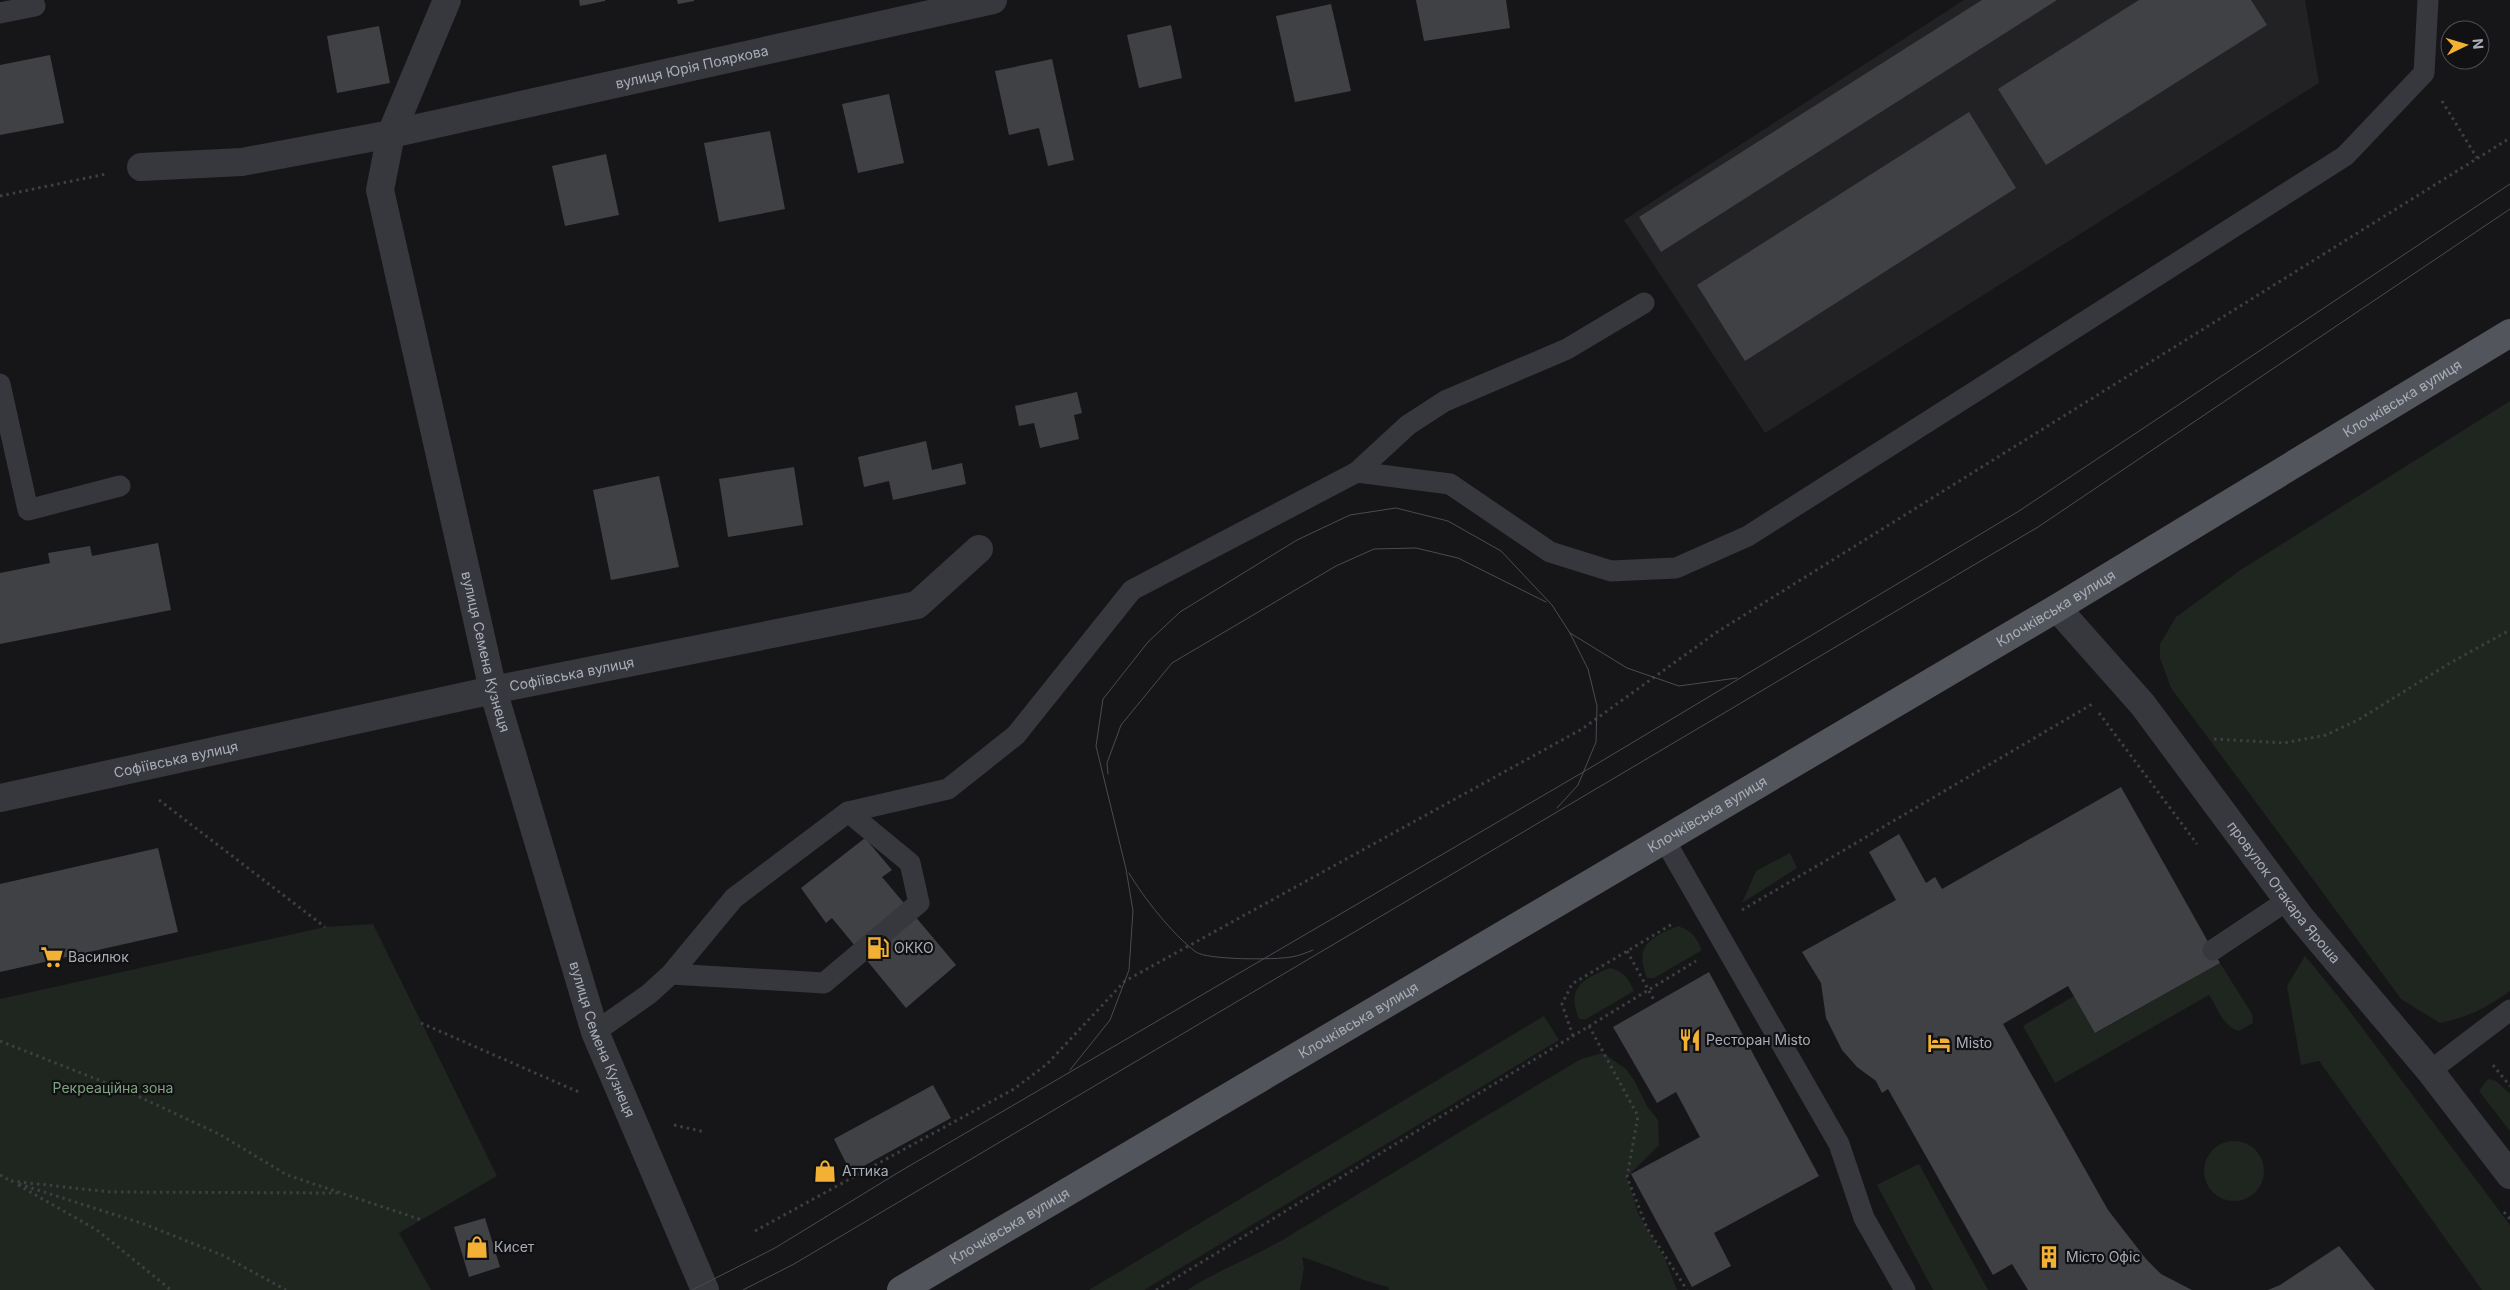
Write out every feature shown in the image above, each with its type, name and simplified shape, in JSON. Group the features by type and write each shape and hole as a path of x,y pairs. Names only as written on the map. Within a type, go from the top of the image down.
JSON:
{"main road":[{"name":"Клочківська вулиця","path":"901,1290 2057,608 2510,333"}],"street":[{"name":"вулиця Семена Кузнеця","path":"447,0 391,134 380,190 493,690 595,1032 705,1290"},
{"name":"вулиця Юрія Пояркова","path":"141,167 242,162 391,134 994,0"},
{"name":"Софіївська вулиця","path":"0,798 493,690 917,605 979,549"},
{"name":"провулок Отакара Яроша","path":"2057,608 2158,724 2288,900 2430,1071 2510,1175"}],"lane":[{"path":"1357,472 1450,484 1550,552 1611,571 1676,568 1748,536 2345,156 2424,73 2428,0"},
{"path":"0,13 35,6"},
{"path":"595,1032 649,994 671,974 734,898 848,812 948,789 1016,735 1132,590 1357,472 1408,425 1444,401 1567,349 1644,303"},
{"path":"0,384 28,510 120,486"},
{"path":"671,974 824,983 919,903 910,863 848,812"},
{"path":"1664,839 1839,1144 1864,1218 1905,1290"},
{"path":"2213,950 2288,900"},
{"path":"2430,1071 2510,1010"}],"path":[{"path":"2424,73 2477,158"},
{"path":"754,1231 1014,1090 1047,1064 1125,981 1582,729 1717,632 2510,138"},
{"path":"0,196 141,167"},
{"path":"2209,739 2284,743 2326,735 2358,720 2450,663 2510,630"},
{"path":"1156,1290 1706,955 1714,926 2124,684"},
{"path":"121,771 325,927"},
{"path":"1573,1036 1562,1004 1572,984 1678,920"},
{"path":"1627,951 1655,1002"},
{"path":"421,1023 629,1114 706,1132"},
{"path":"1589,1026 1638,1116 1626,1177 1647,1228 1687,1290"},
{"path":"0,1041 128,1092 219,1134 288,1174 422,1220"},
{"path":"0,1175 97,1230 171,1290"},
{"path":"11,1181 110,1192 341,1193"},
{"path":"11,1181 144,1224 213,1251 286,1290"}],"shaded area":[{"path":"1964,0 2305,0 2319,83 1765,433 1624,220"}],"green space":[{"path":"2510,401 2510,991 2477,1011 2440,1023 2401,999 2171,688 2160,658 2160,644 2176,617 2242,569"},
{"path":"1790,853 1797,868 1742,903 1756,871"},
{"name":"Рекреаційна зона","path":"373,924 497,1176 399,1233 431,1290 0,1290 0,999 325,927"},
{"path":"1678,926 1693,935 1702,950 1654,978 1647,978 1642,958 1647,944 1652,939"},
{"path":"2305,956 2342,1001 2510,1225 2510,1290 2482,1290 2320,1062 2301,1065 2287,986"},
{"path":"2220,963 2252,1014 2253,1023 2239,1031 2233,1029 2224,1021 2209,995 2055,1083 2023,1026 2074,996 2096,1033"},
{"path":"1610,968 1619,971 1625,976 1634,991 1586,1019 1579,1019 1574,1000 1579,986 1592,976"},
{"path":"1544,1016 1559,1040 1144,1290 1089,1290"},
{"path":"1603,1053 1626,1069 1634,1080 1647,1106 1658,1120 1659,1145 1627,1177 1638,1213 1665,1259 1677,1290 1389,1290 1388,1287 1366,1281 1302,1257 1304,1268 1300,1290 1187,1290 1281,1241 1581,1059"},
{"path":"2488,1079 2496,1081 2510,1094 2510,1131 2479,1091"},
{"path":"2228,1141 2240,1141 2251,1146 2259,1154 2264,1165 2262,1183 2251,1196 2240,1201 2228,1201 2217,1196 2209,1188 2204,1177 2204,1165 2209,1154 2217,1146"},
{"path":"1919,1164 1988,1290 1933,1290 1877,1185"}],"building":[{"path":"579,0 605,0 605,1 580,6"},
{"path":"677,0 694,0 694,1 678,4"},
{"path":"1416,0 1506,0 1510,28 1424,41"},
{"path":"1982,0 2057,0 1661,252 1639,217"},
{"path":"2139,0 2251,0 2267,25 2046,165 1998,89"},
{"path":"1331,4 1351,91 1295,102 1276,16"},
{"path":"1171,25 1182,78 1139,88 1127,35"},
{"path":"379,26 390,83 337,93 327,36"},
{"path":"50,55 64,123 0,135 0,65"},
{"path":"1052,59 1074,160 1048,166 1039,128 1009,135 995,71"},
{"path":"889,94 904,163 858,173 842,104"},
{"path":"1969,112 2016,188 1745,361 1697,285"},
{"path":"770,131 785,209 719,222 704,143"},
{"path":"606,154 619,215 565,226 552,166"},
{"path":"1077,392 1082,413 1074,415 1079,439 1040,448 1034,423 1019,426 1015,406"},
{"path":"926,441 932,470 962,463 966,484 893,500 889,481 864,487 858,457"},
{"path":"794,467 803,525 728,537 719,479"},
{"path":"659,476 679,567 611,580 593,490"},
{"path":"158,543 171,610 0,644 0,573 50,563 48,553 90,546 92,556"},
{"path":"2121,787 2220,963 2095,1033 2068,986 2003,1024 2108,1210 2146,1259 2161,1274 2192,1290 2028,1290 2012,1264 1993,1275 1888,1089 1882,1093 1876,1081 1857,1067 1842,1050 1826,1018 1821,983 1802,952 1896,900 1869,852 1899,834 1926,883 1935,877 1942,889"},
{"path":"865,838 892,870 882,877 956,965 906,1008 832,918 826,923 801,888"},
{"path":"158,848 178,932 0,972 0,884"},
{"path":"1709,972 1819,1176 1714,1233 1731,1266 1692,1287 1631,1174 1700,1137 1676,1092 1657,1103 1613,1027"},
{"path":"933,1085 951,1118 851,1173 834,1139"},
{"name":"Кисет","path":"485,1218 500,1267 469,1277 454,1227"},
{"path":"2339,1246 2375,1290 2268,1290 2280,1285"}],"tram line":[{"path":"692,1290 775,1248 899,1172 1585,771 2019,511 2510,184"},
{"path":"743,1290 794,1264 2038,527 2510,209"},
{"path":"1070,1070 1110,1020 1129,970 1133,911 1126,869 1096,746 1103,699 1148,642 1180,612 1297,540 1350,515 1396,508 1448,521 1501,551 1552,605 1570,633 1627,668 1679,686 1737,678"},
{"path":"1108,774 1107,763 1121,725 1172,663 1336,566 1374,549 1416,548 1458,558 1546,602"},
{"path":"1557,808 1578,785 1596,742 1597,706 1588,669 1570,633"},
{"path":"1129,873 1159,915 1187,945 1203,955 1242,959 1271,959 1294,957 1313,950"}],"place":[{"name":"ОККО","path":"878,948"},
{"name":"Василюк","path":"52,957"},
{"name":"Ресторан Misto","path":"1690,1040"},
{"name":"Misto","path":"1939,1043"},
{"name":"Аттика","path":"825,1171"},
{"name":"Кисет","path":"477,1247"},
{"name":"Місто Офіс","path":"2049,1257"}]}
